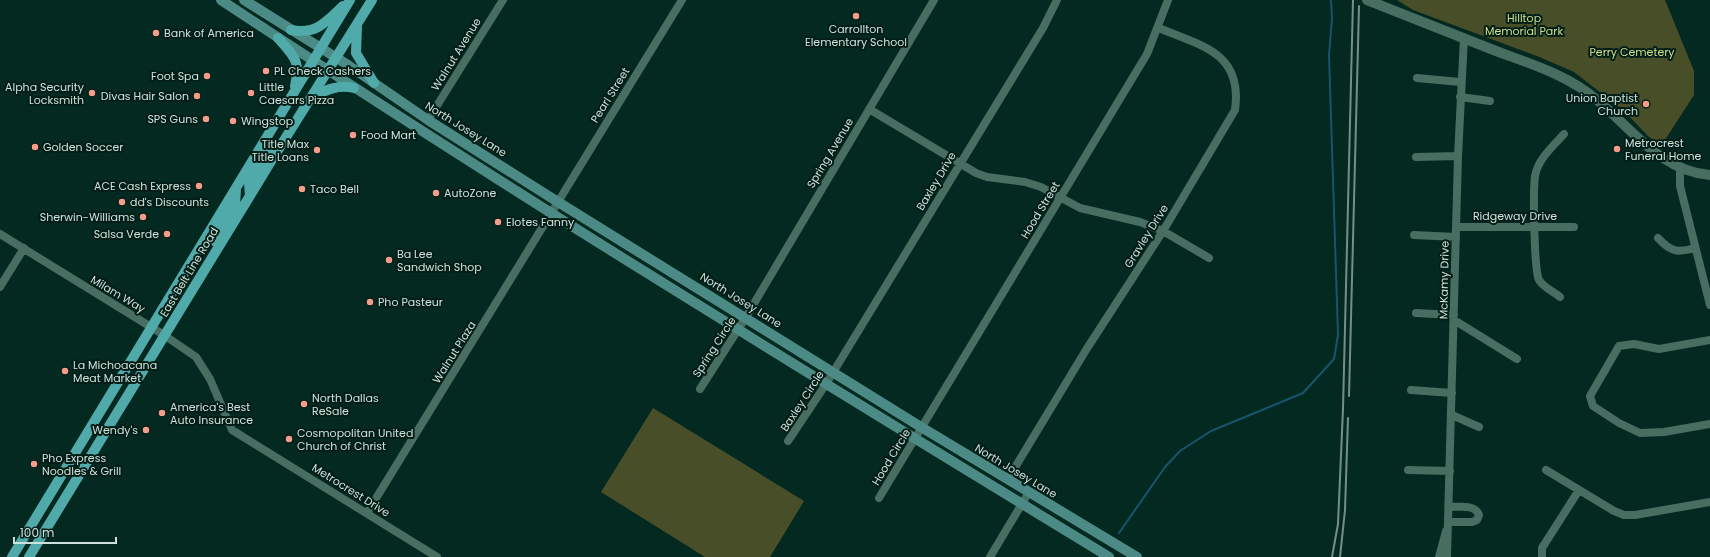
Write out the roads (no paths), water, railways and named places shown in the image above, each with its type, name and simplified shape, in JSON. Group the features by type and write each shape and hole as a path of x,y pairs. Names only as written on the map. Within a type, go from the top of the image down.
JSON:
{"main road":[{"path":"221,0 354,88 552,214 914,439 1109,557"},
{"name":"North Josey Lane","path":"244,0 322,48 428,120 558,202 746,317 921,427 1137,557"},
{"path":"291,30 314,30 322,26 349,0"},
{"name":"East Belt Line Road","path":"14,556 314,62 349,0"},
{"name":"East Belt Line Road","path":"29,557 211,259 372,0"},
{"path":"357,24 356,53 374,83"},
{"path":"278,38 291,53 298,67 293,96"},
{"path":"312,97 330,89 341,87 354,88"},
{"path":"250,196 248,183 274,138 279,119"},
{"path":"211,259 213,243 235,206 236,189"}],"street":[{"name":"Walnut Avenue","path":"428,120 503,0"},
{"name":"Pearl Street","path":"558,202 682,0"},
{"name":"Spring Avenue","path":"746,317 934,0"},
{"name":"Baxley Drive","path":"833,372 1043,28 1057,0"},
{"name":"Hood Street","path":"921,427 1062,197 1147,54 1159,28 1168,0"},
{"path":"1367,0 1386,4 1464,38 1556,74 1578,86 1596,99 1659,156 1680,169 1697,174 1710,175"},
{"name":"Gravley Drive","path":"1008,479 1086,350 1163,231 1235,110 1237,96 1232,72 1226,62 1217,53 1159,28"},
{"name":"McKamy Drive","path":"1447,557 1460,82 1464,38"},
{"path":"1417,78 1460,82"},
{"path":"1460,97 1490,101"},
{"path":"869,109 960,163 987,177 1025,182 1041,186 1080,208 1124,217 1163,231 1209,258"},
{"path":"1560,297 1540,282 1537,275 1535,252 1535,176 1545,155 1564,134"},
{"path":"1416,157 1458,156"},
{"path":"1680,169 1680,186 1710,305"},
{"name":"Walnut Plaza","path":"367,513 558,202"},
{"name":"Ridgeway Drive","path":"1456,227 1574,227"},
{"name":"Milam Way","path":"0,234 152,328 196,358 204,368 232,430"},
{"path":"1414,235 1456,237"},
{"path":"1658,238 1667,248 1681,252 1695,248"},
{"path":"0,287 24,248"},
{"path":"1416,313 1454,317 1517,359"},
{"name":"Spring Circle","path":"700,389 746,317"},
{"path":"1710,340 1659,349 1634,344 1618,346 1590,396 1592,406 1619,423 1640,433 1664,432 1710,424"},
{"name":"Baxley Circle","path":"788,442 833,372"},
{"path":"1411,390 1452,393"},
{"path":"1452,415 1479,427"},
{"name":"Hood Circle","path":"879,498 921,427"},
{"name":"Metrocrest Drive","path":"232,430 437,557"},
{"path":"1408,470 1450,471"},
{"path":"1546,470 1624,515 1635,515 1710,502"},
{"path":"1542,557 1542,548 1579,490"},
{"path":"990,557 1029,492"},
{"path":"1449,507 1473,508 1478,510 1480,515 1477,520 1472,522 1449,522"},
{"name":"McKamy Drive","path":"1439,557 1441,543 1449,522"}],"waterway":[{"path":"1119,533 1165,467 1180,451 1211,431 1303,393 1334,359 1338,335 1329,55 1332,18 1331,1"}],"railway":[{"path":"1332,557 1338,524 1343,409 1353,0"},
{"path":"1349,396 1359,6"},
{"path":"1340,557 1345,510 1348,418"}],"place":[{"name":"Carrollton Elementary School","path":"856,16"},
{"name":"Bank of America","path":"156,33"},
{"name":"PL Check Cashers","path":"266,71"},
{"name":"Foot Spa","path":"207,76"},
{"name":"Alpha Security Locksmith","path":"92,93"},
{"name":"Little Caesars Pizza","path":"251,93"},
{"name":"Divas Hair Salon","path":"197,96"},
{"name":"Union Baptist Church","path":"1646,104"},
{"name":"SPS Guns","path":"206,119"},
{"name":"Wingstop","path":"233,121"},
{"name":"Food Mart","path":"353,135"},
{"name":"Golden Soccer","path":"35,147"},
{"name":"Metrocrest Funeral Home","path":"1617,149"},
{"name":"Title Max Title Loans","path":"317,150"},
{"name":"ACE Cash Express","path":"199,186"},
{"name":"Taco Bell","path":"302,189"},
{"name":"AutoZone","path":"436,193"},
{"name":"dd's Discounts","path":"122,202"},
{"name":"Sherwin-Williams","path":"143,217"},
{"name":"Elotes Fanny","path":"498,222"},
{"name":"Salsa Verde","path":"167,234"},
{"name":"Ba Lee Sandwich Shop","path":"389,260"},
{"name":"Pho Pasteur","path":"370,302"},
{"name":"La Michoacana Meat Market","path":"65,371"},
{"name":"North Dallas ReSale","path":"304,404"},
{"name":"America's Best Auto Insurance","path":"162,413"},
{"name":"Wendy's","path":"146,430"},
{"name":"Cosmopolitan United Church of Christ","path":"289,439"},
{"name":"Pho Express Noodles & Grill","path":"34,464"}],"park label":[{"name":"Hilltop Memorial Park","path":"1524,24"},
{"name":"Perry Cemetery","path":"1632,52"}]}
